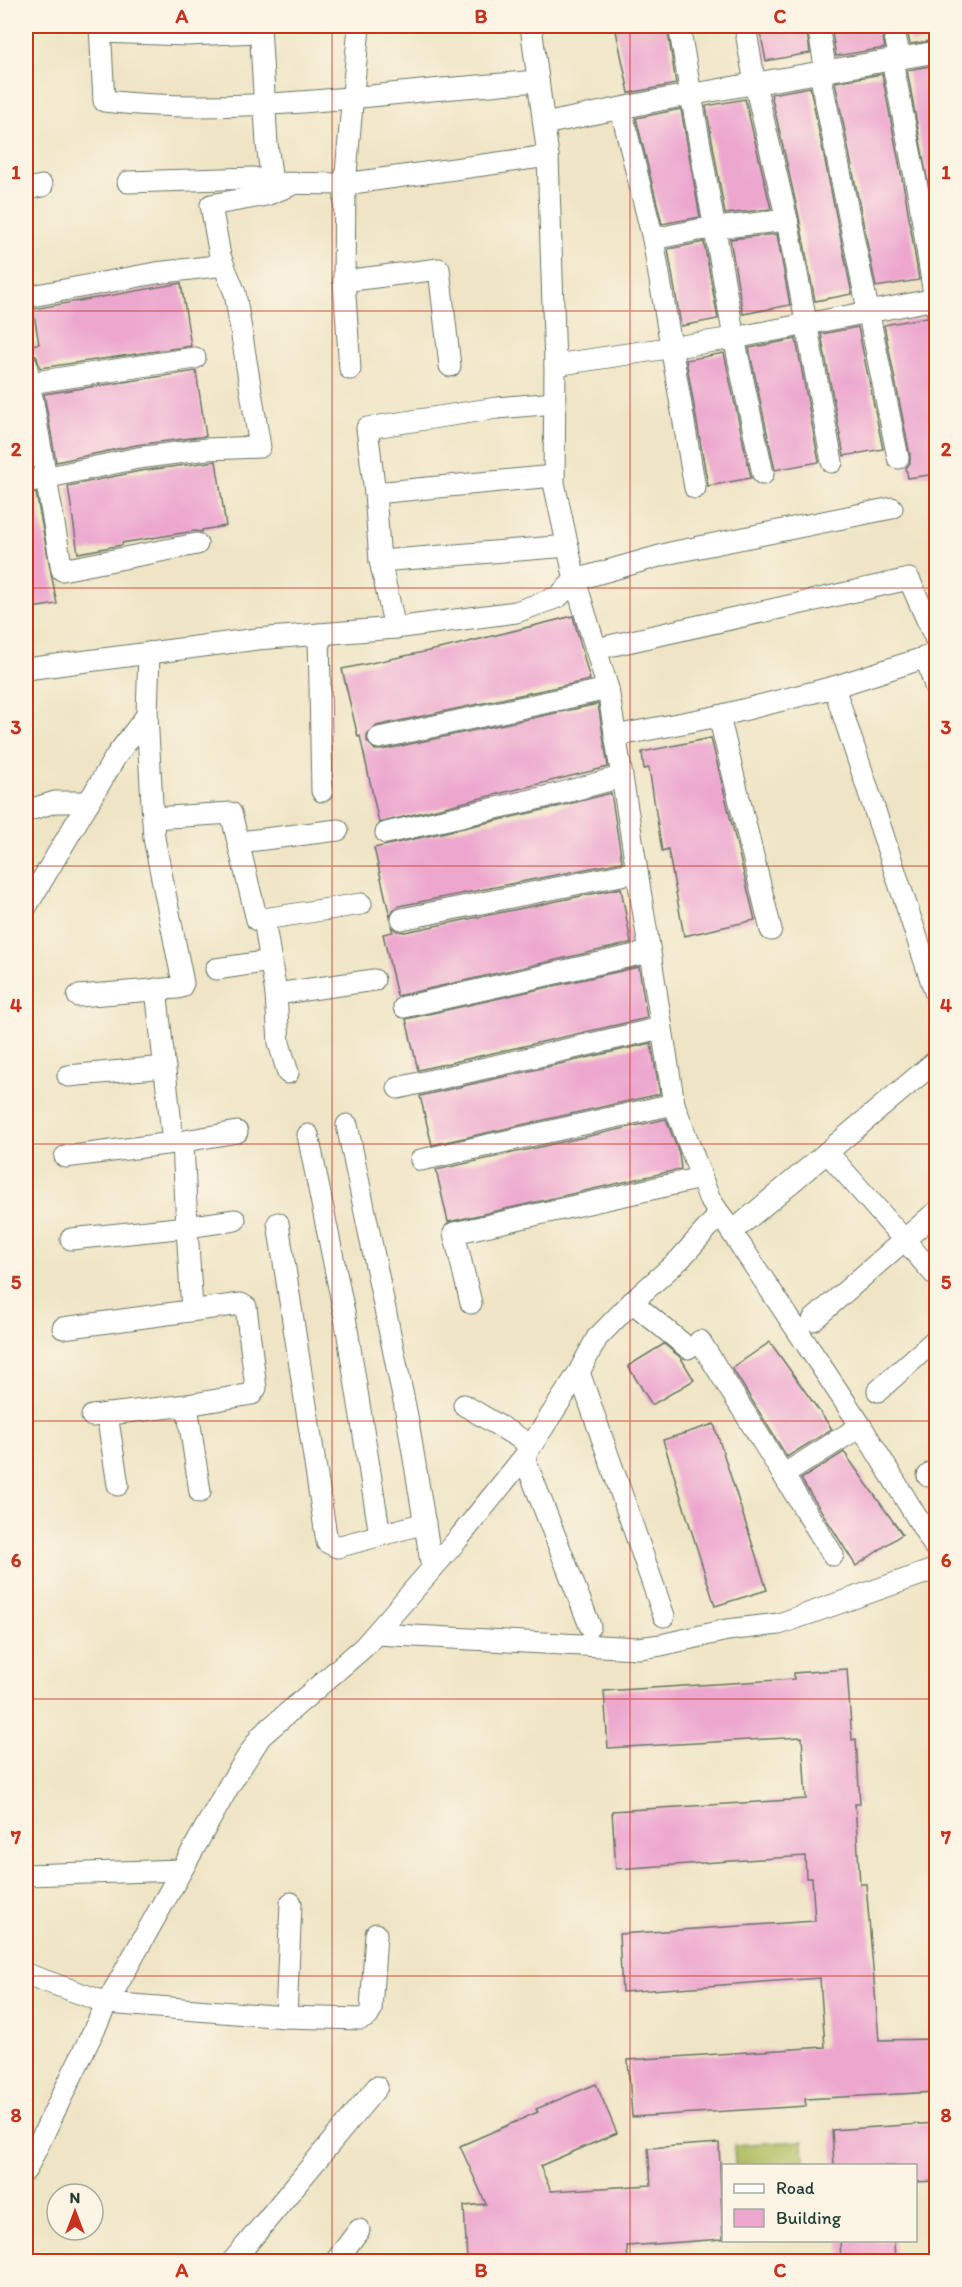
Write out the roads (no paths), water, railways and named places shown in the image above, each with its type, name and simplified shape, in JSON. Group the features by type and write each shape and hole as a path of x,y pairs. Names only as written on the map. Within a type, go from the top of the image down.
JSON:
{"street":[{"path":"350,369 344,281 345,184 359,26"},
{"path":"531,26 548,156 555,365 554,476 575,580 608,689 674,1104 709,1198 861,1426 936,1549"},
{"path":"679,26 734,338 763,474"},
{"path":"745,26 755,84 787,220 832,462"},
{"path":"818,26 823,72 867,312 898,458"},
{"path":"555,365 734,338 867,312 936,302 896,60 893,26"},
{"path":"272,183 265,104 260,28 187,35 100,29 104,101 140,105 209,107 265,104 352,98 538,81"},
{"path":"544,124 690,95 936,52"},
{"path":"621,109 653,239 695,488"},
{"path":"128,182 254,178 272,183 345,184 548,156"},
{"path":"26,482 138,458 207,449 260,447 234,293 220,256 211,205 266,195 295,183"},
{"path":"653,239 716,228 787,220"},
{"path":"26,297 156,273 216,266 220,256"},
{"path":"344,281 439,269 450,366"},
{"path":"195,358 27,373 62,570 196,544"},
{"path":"395,628 380,561 367,429 497,408 555,403"},
{"path":"375,493 554,476"},
{"path":"26,669 256,639 395,628 516,612 558,597 575,580 670,552 892,508"},
{"path":"380,561 568,546"},
{"path":"596,649 909,579 933,650 936,689"},
{"path":"319,634 322,790"},
{"path":"615,736 719,716 834,687 933,650"},
{"path":"78,996 177,988 183,984 154,838 147,715 149,653"},
{"path":"834,687 936,995"},
{"path":"379,738 608,689"},
{"path":"26,907 116,756 147,715"},
{"path":"719,716 771,930"},
{"path":"386,833 558,794 621,777"},
{"path":"26,811 56,802 89,801"},
{"path":"153,818 228,811 233,816 240,842 257,920 361,903"},
{"path":"240,842 338,830"},
{"path":"402,919 636,872"},
{"path":"264,919 276,994 279,1043 288,1072"},
{"path":"404,1007 649,952"},
{"path":"216,969 271,960"},
{"path":"276,994 374,980"},
{"path":"156,989 188,1227 192,1310"},
{"path":"398,1088 661,1028"},
{"path":"26,2170 107,2003 230,1784 261,1736 376,1634 528,1451 579,1372 597,1338 632,1302 680,1259 726,1223 827,1152 936,1061"},
{"path":"68,1076 165,1067"},
{"path":"421,1160 674,1104"},
{"path":"347,1125 407,1416 432,1568"},
{"path":"64,1157 237,1132"},
{"path":"308,1135 345,1317 380,1535"},
{"path":"827,1152 936,1276"},
{"path":"471,1303 454,1233 701,1178"},
{"path":"813,1320 936,1212"},
{"path":"70,1239 235,1220"},
{"path":"278,1223 327,1542 337,1547 425,1523"},
{"path":"632,1302 694,1345 783,1475 833,1555"},
{"path":"63,1328 241,1304 246,1307 256,1388 252,1394 187,1405 99,1415 118,1485"},
{"path":"878,1391 936,1339"},
{"path":"579,1372 664,1616"},
{"path":"187,1405 200,1492"},
{"path":"464,1405 528,1451 590,1626"},
{"path":"783,1475 861,1426"},
{"path":"376,1634 485,1638 638,1648 727,1630 779,1624 936,1569"},
{"path":"26,1875 181,1870"},
{"path":"286,2017 291,1904"},
{"path":"26,1974 107,2003 286,2017 361,2019 368,2016 371,2010 376,1934"},
{"path":"232,2262 377,2087"},
{"path":"335,2262 359,2230"}]}
